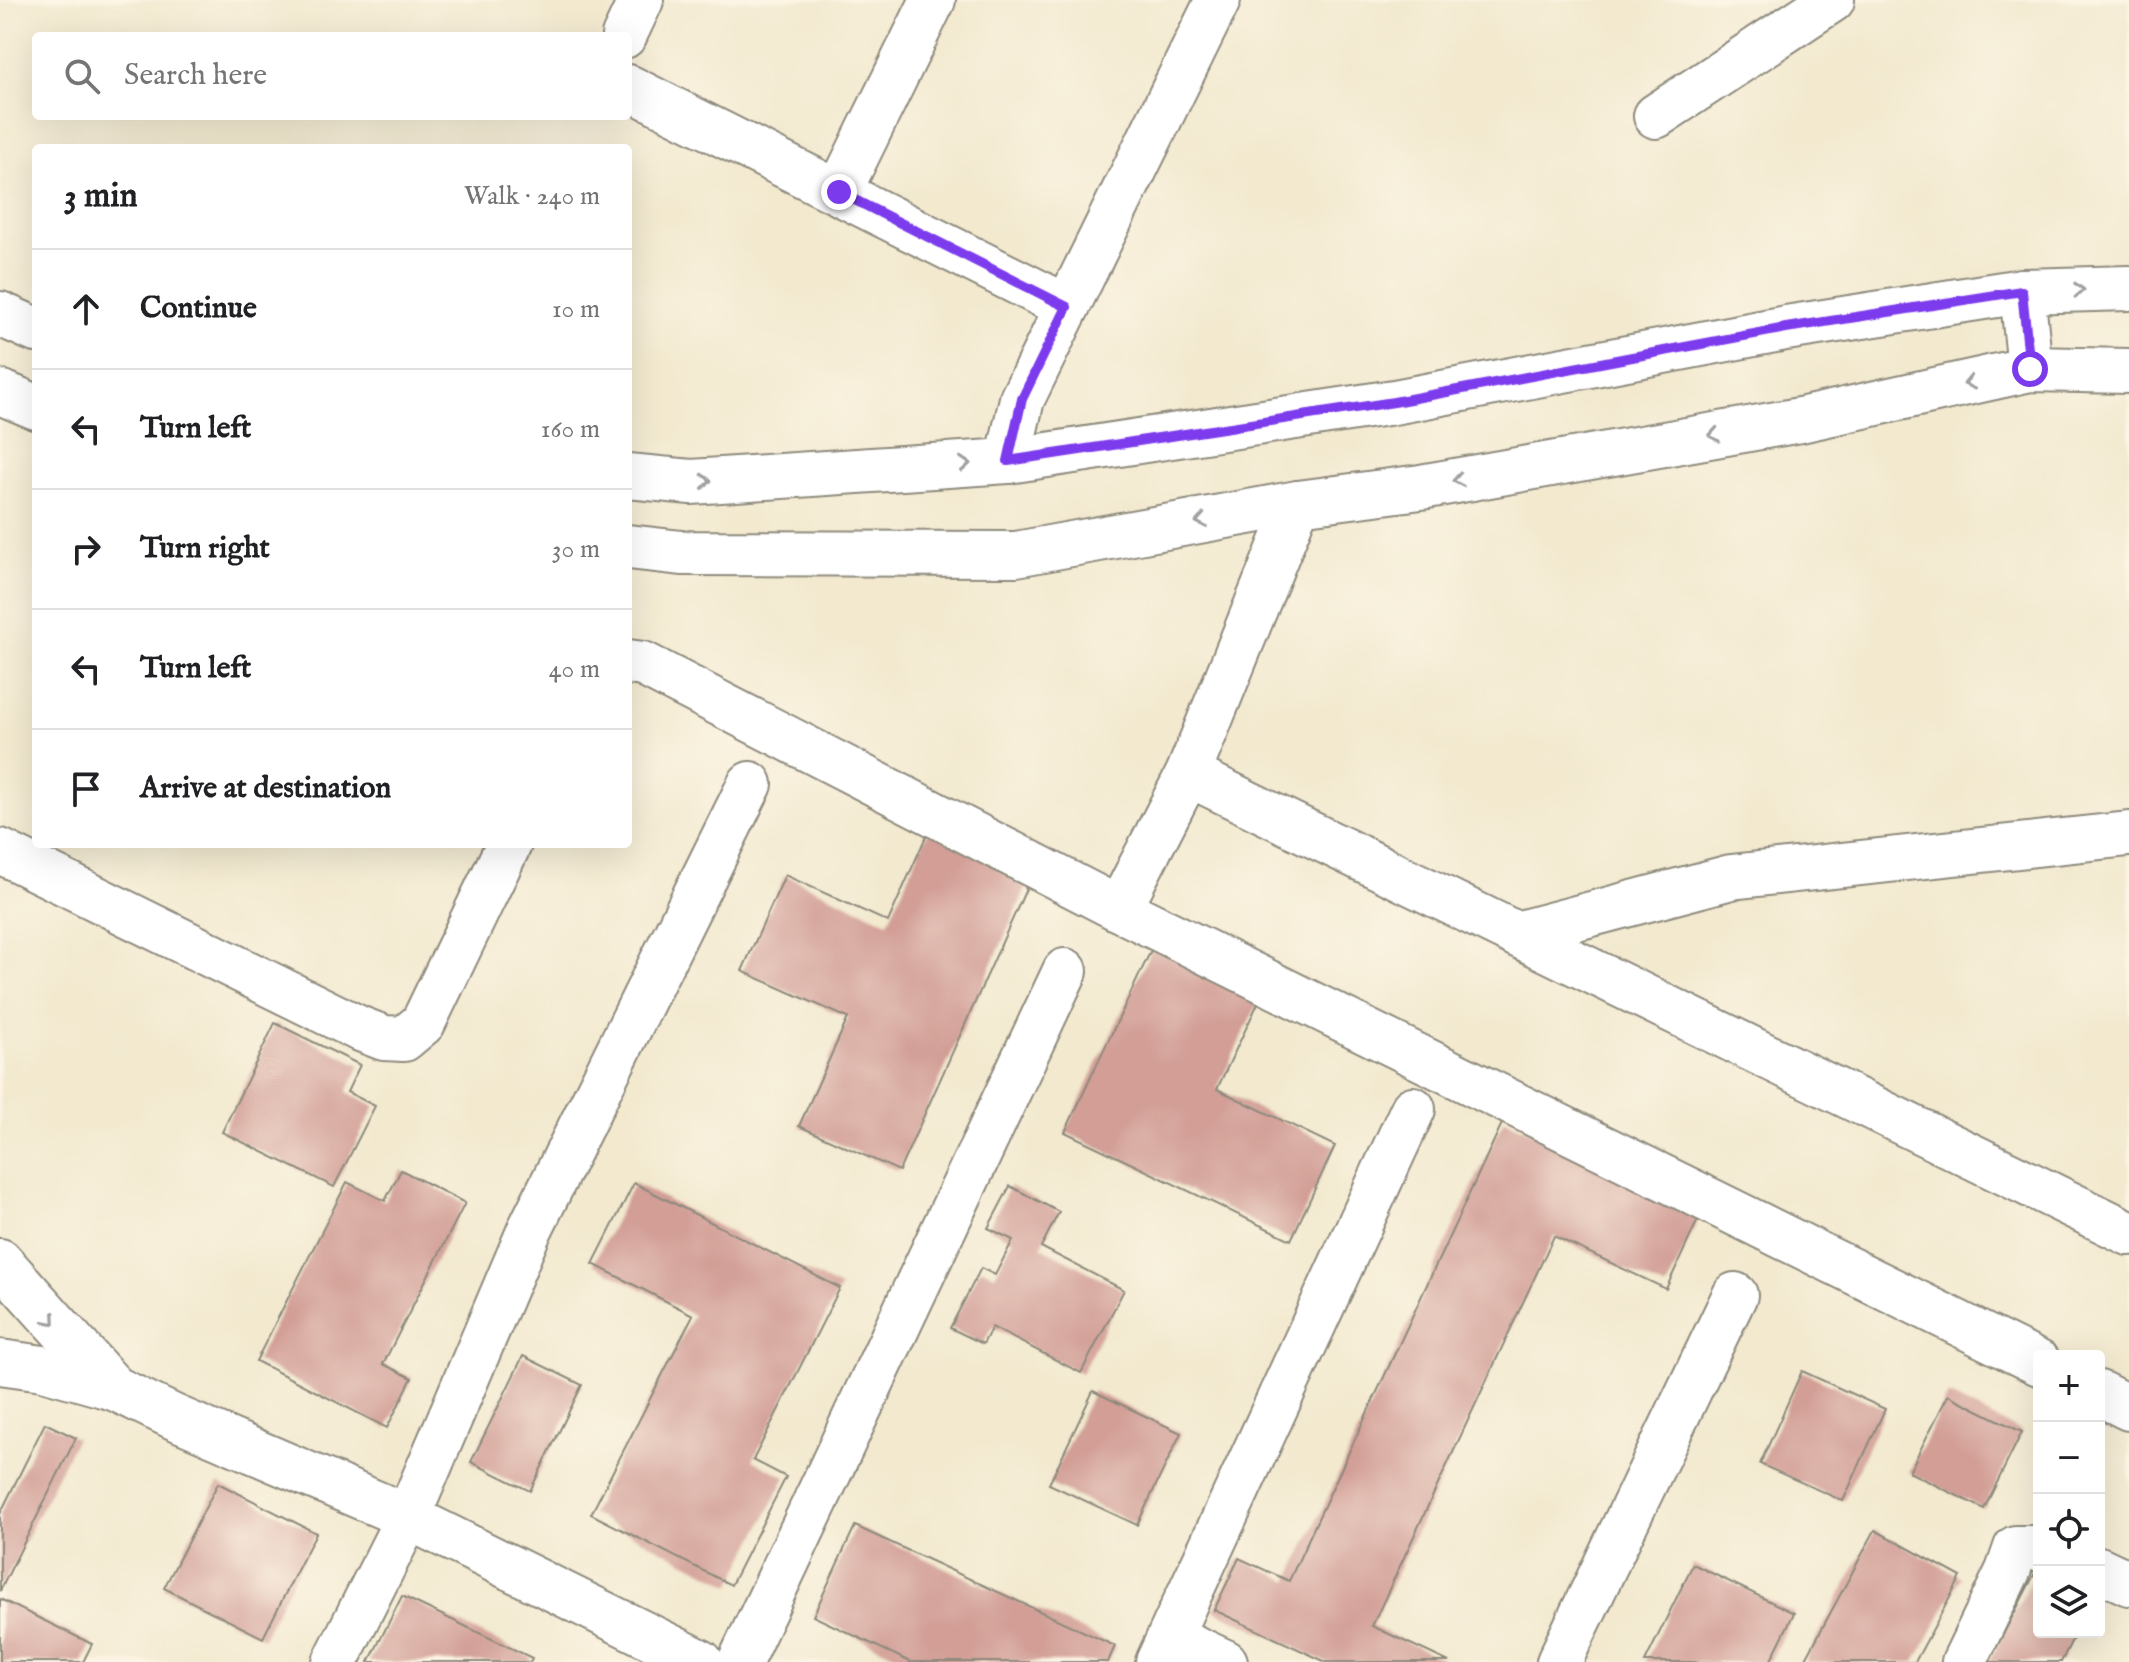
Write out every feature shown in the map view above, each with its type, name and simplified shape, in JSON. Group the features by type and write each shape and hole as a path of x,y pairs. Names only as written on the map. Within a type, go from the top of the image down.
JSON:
{"street":[{"path":"626,32 641,0"},
{"path":"839,192 933,0"},
{"path":"1008,461 1022,399 1218,0"},
{"path":"1656,116 1832,0"},
{"path":"632,89 1067,307"},
{"path":"632,476 691,482 1008,461 1394,402 1786,328 2022,291 2129,288"},
{"path":"2022,291 2030,369"},
{"path":"0,314 32,328"},
{"path":"632,547 682,553 1016,554 1298,503 1421,487 1785,423 2030,369 2129,371"},
{"path":"0,392 32,405"},
{"path":"1119,909 1188,774 1298,503"},
{"path":"632,663 643,664 1119,909 2033,1360"},
{"path":"1188,774 2129,1233"},
{"path":"335,1662 408,1517 530,1229 750,784"},
{"path":"1516,934 1731,877 2119,844"},
{"path":"0,851 358,1028 384,1038 404,1039 423,1023 507,848"},
{"path":"740,1662 1065,971"},
{"path":"1225,1662 1164,1649 1413,1109"},
{"path":"0,1261 114,1388"},
{"path":"1559,1662 1735,1295"},
{"path":"0,1362 43,1368 114,1388 174,1417 408,1517 701,1662"},
{"path":"2105,1396 2129,1408"},
{"path":"1964,1662 2016,1548 2033,1548"},
{"path":"2105,1572 2129,1583"}],"building":[{"path":"928,832 1031,878 899,1171 799,1126 848,1018 742,971 785,875 888,922"},
{"path":"1152,948 1260,999 1217,1089 1335,1146 1291,1240 1065,1132"},
{"path":"275,1023 360,1065 347,1092 375,1106 334,1187 222,1132"},
{"path":"1504,1119 1702,1211 1666,1289 1554,1236 1372,1626 1449,1662 1326,1662 1214,1610 1239,1558 1289,1581"},
{"path":"401,1170 465,1203 383,1364 412,1378 387,1428 256,1361 347,1182 385,1201"},
{"path":"634,1183 840,1288 753,1460 786,1477 731,1585 591,1514 693,1315 593,1264"},
{"path":"1010,1186 1059,1212 1041,1247 1124,1290 1081,1373 992,1327 983,1344 950,1328 981,1268 995,1275 1013,1240 988,1228"},
{"path":"523,1356 582,1385 530,1491 471,1462"},
{"path":"1802,1371 1885,1409 1843,1501 1760,1464"},
{"path":"1093,1391 1181,1433 1137,1525 1049,1484"},
{"path":"1948,1395 2022,1432 1984,1509 1909,1472"},
{"path":"45,1423 76,1438 0,1591 0,1514"},
{"path":"218,1483 316,1533 263,1638 164,1588"},
{"path":"855,1526 1115,1646 1108,1662 910,1662 813,1616"},
{"path":"1875,1530 1961,1577 1915,1662 1804,1662"},
{"path":"1693,1564 1794,1613 1770,1662 1645,1662"},
{"path":"2033,1577 2033,1638 2073,1638 2061,1662 1989,1662"},
{"path":"402,1596 532,1658 530,1662 369,1662"},
{"path":"0,1599 92,1644 83,1662 0,1662"}],"route":[{"path":"839,192 1067,307 1022,399 1008,461 1394,402 1786,328 2022,291 2030,369"}]}
